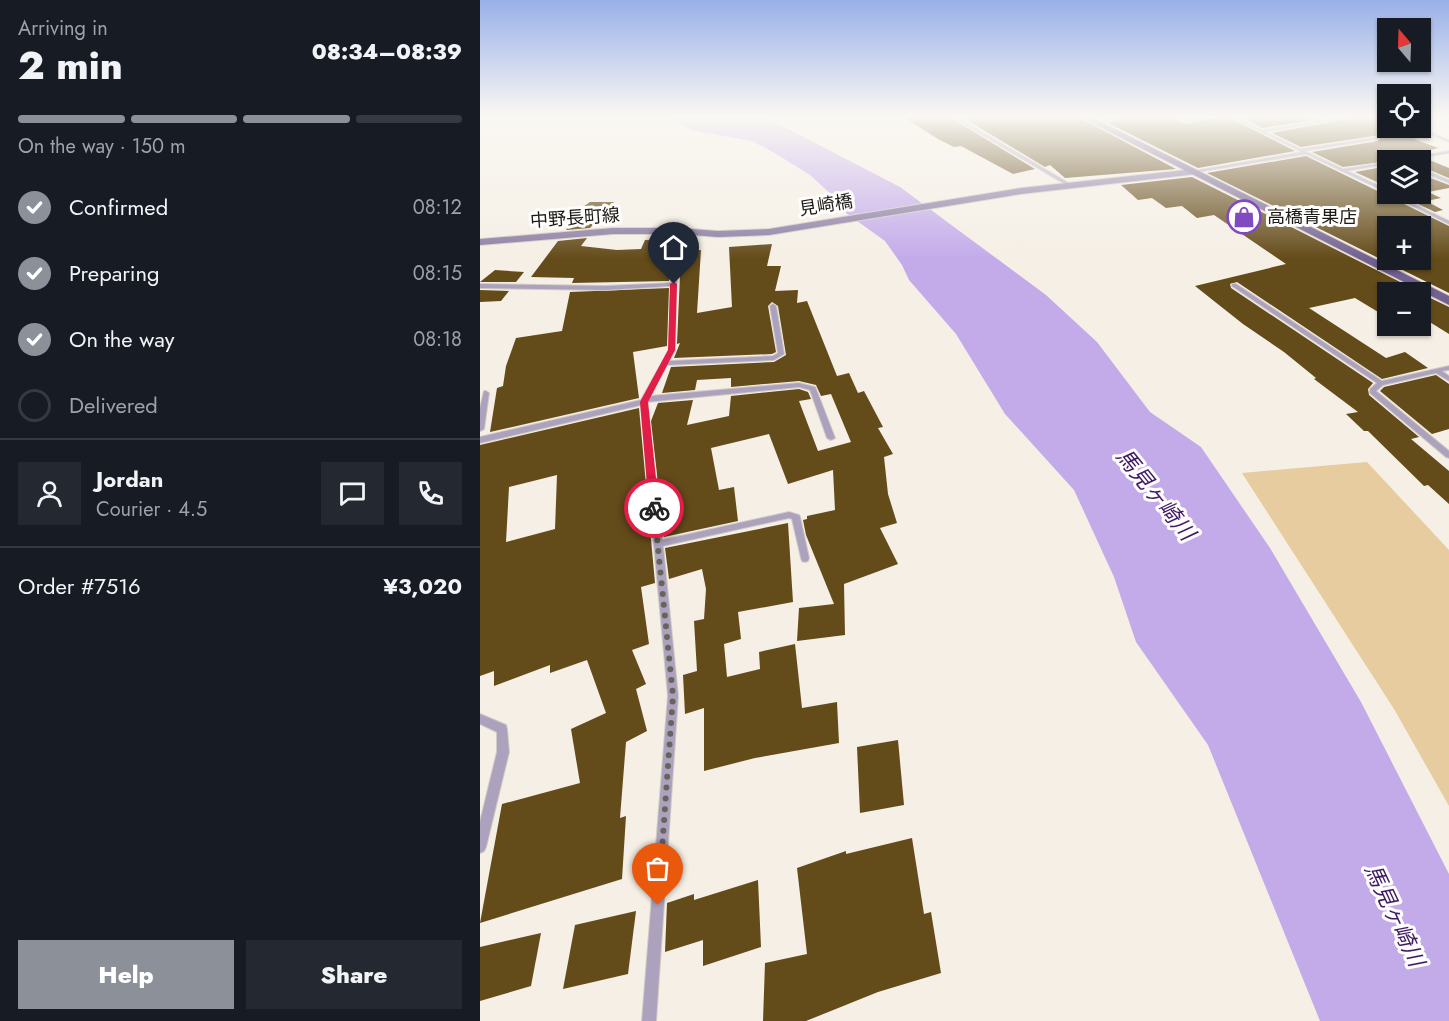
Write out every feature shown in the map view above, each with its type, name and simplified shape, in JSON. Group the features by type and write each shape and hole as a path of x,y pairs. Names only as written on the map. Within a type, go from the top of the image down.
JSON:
{"main road":[{"path":"1177,164 1449,301"},
{"path":"1070,185 1194,172"},
{"name":"見崎橋","path":"779,230 1070,185"},
{"name":"中野長町線","path":"480,242 572,233 679,231 752,234 779,230"}],"lane":[{"path":"1033,164 1070,185"},
{"path":"1194,172 1244,164"},
{"path":"1330,164 1377,187"},
{"path":"1343,170 1377,165"},
{"path":"1431,174 1449,182"},
{"path":"1412,204 1448,221"},
{"path":"649,1021 673,696 645,401 672,350 674,284 679,231"},
{"path":"480,286 605,288 674,284"},
{"path":"1234,285 1381,383"},
{"path":"665,363 774,358 781,354 773,306"},
{"path":"1449,368 1381,383 1372,391 1449,454"},
{"path":"1437,371 1449,379"},
{"path":"480,440 645,401 799,385 813,389 831,438"},
{"path":"480,429 486,393"},
{"path":"658,544 789,515 796,517 805,558"},
{"path":"480,719 502,729 502,752 480,847"}],"shaded area":[{"path":"1367,462 1449,550 1449,806 1394,709 1242,473"}],"water":[{"name":"馬見ヶ崎川","path":"792,164 855,164 900,187 1046,295 1097,342 1150,412 1201,447 1270,548 1361,702 1449,874 1449,1021 1320,1021 1208,745 1136,642 1114,577 1074,490 1005,414 956,334 909,280 902,265 885,241 846,213 832,195 810,175"}],"building":[{"path":"994,164 1026,164 1035,169 1013,174"},
{"path":"1039,164 1166,164 1176,169 1065,178 1050,165 1045,167"},
{"path":"1189,164 1223,164 1198,168"},
{"path":"1261,164 1322,164 1377,191 1377,204 1404,204 1429,216 1377,216 1377,257 1207,173"},
{"path":"1336,164 1369,164 1343,167"},
{"path":"1431,164 1449,168 1449,178 1431,171"},
{"path":"1377,168 1377,182 1355,172"},
{"path":"1192,177 1400,282 1377,282 1377,311 1355,298 1309,308 1386,358 1405,352 1428,368 1382,379 1237,282 1230,284 1231,288 1373,383 1368,389 1369,395 1419,437 1411,439 1449,471 1449,504 1428,485 1424,486 1368,431 1364,431 1346,414 1358,412 1314,379 1316,378 1284,352 1243,324 1195,286 1286,264 1214,215 1197,218 1182,206 1166,208 1152,198 1138,200 1121,185"},
{"path":"1431,178 1449,185 1449,188 1431,191"},
{"path":"1431,193 1441,198 1431,200"},
{"path":"590,202 614,202 590,228 566,230 583,207"},
{"path":"1418,204 1431,204 1443,210 1435,212"},
{"path":"1431,217 1449,226 1449,293 1431,282 1403,270 1431,270"},
{"path":"587,238 581,246 617,250 641,249 645,240 668,239 661,254 672,253 669,281 572,283 574,278 531,277 558,241"},
{"path":"772,244 767,266 781,266 775,291 798,290 797,303 807,301 837,376 849,373 858,393 864,391 883,427 878,428 893,454 884,457 888,494 897,523 880,528 898,564 844,584 845,635 797,641 799,608 834,604 806,535 803,520 807,519 807,516 835,510 833,470 788,484 769,434 711,448 719,490 734,487 738,521 664,537 651,421 658,403 693,400 687,425 729,416 731,396 799,389 808,392 811,399 799,401 818,451 851,442 831,394 821,396 816,385 799,381 731,387 731,378 697,380 695,390 662,393 671,367 774,362 786,355 778,306 772,302 768,306 776,352 674,358 680,343 677,344 681,252 701,250 697,313 732,307 729,247"},
{"path":"495,270 524,272 516,282 480,282"},
{"path":"669,288 667,346 633,352 639,398 490,432 497,388 503,386 506,366 516,338 562,331 570,292"},
{"path":"480,290 509,291 501,301 480,302"},
{"path":"1431,298 1449,307 1449,334 1431,323"},
{"path":"1436,375 1449,384 1449,429 1432,434 1380,391 1384,387"},
{"path":"639,408 655,583 641,587 649,644 632,650 646,684 636,689 647,731 626,742 620,818 626,816 622,879 480,923 502,804 580,783 571,729 606,713 587,660 550,673 550,665 494,686 494,671 480,676 480,445","holes":["557,475 555,529 506,542 509,487"]},
{"path":"788,523 793,602 738,612 741,639 724,644 727,677 760,669 759,652 795,644 802,708 837,702 839,743 755,758 704,771 704,708 685,714 683,675 697,671 694,621 704,619 706,589 702,569 669,579 665,548"},
{"path":"898,740 904,805 860,813 857,747"},
{"path":"912,838 924,914 931,912 941,973 878,992 806,1021 763,1021 765,963 807,954 797,868 846,851 846,854"},
{"path":"758,880 761,947 703,966 703,940 665,952 667,903 694,894 694,900"},
{"path":"636,911 628,974 563,989 575,925"},
{"path":"541,933 531,986 480,1001 480,947"}],"way so far":[{"path":"654,508 673,696 658,905"}],"place":[{"name":"高橋青果店","path":"1244,217"}],"route":[{"path":"654,508 644,402 672,350 674,284"}]}
